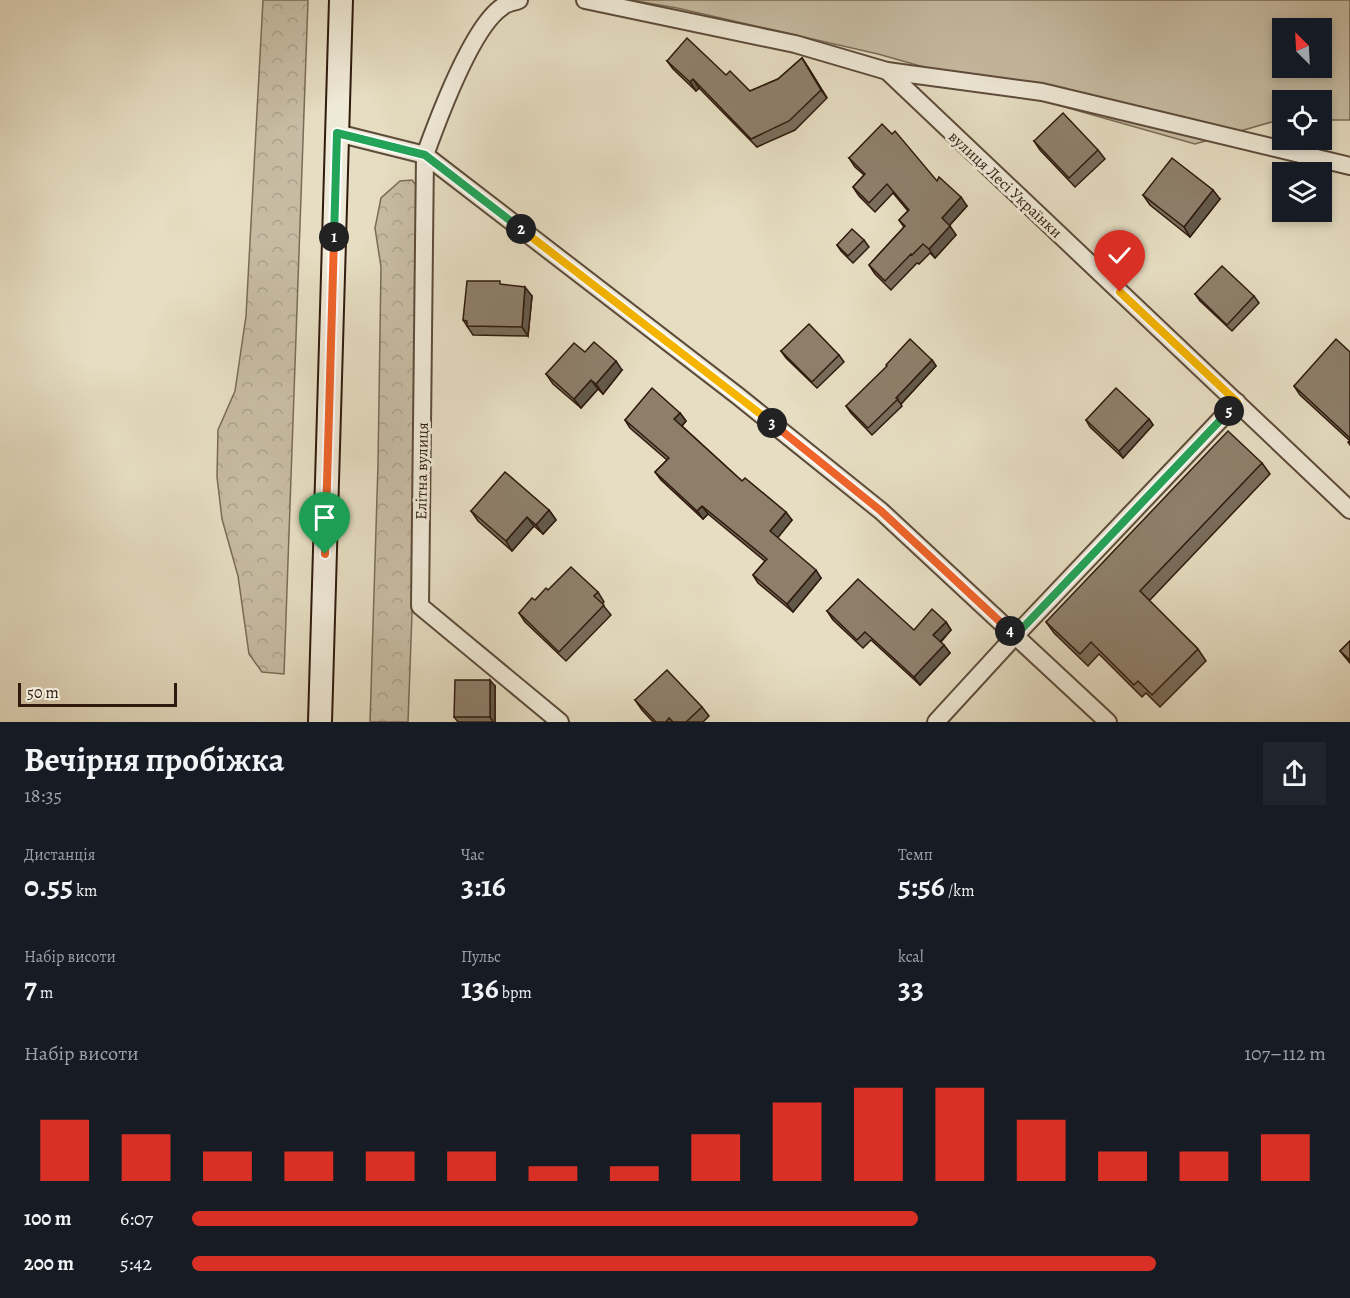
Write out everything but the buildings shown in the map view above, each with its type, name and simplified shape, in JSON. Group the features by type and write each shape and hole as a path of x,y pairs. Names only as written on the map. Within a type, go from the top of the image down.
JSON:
{"main road":[{"path":"320,722 341,0"}],"street":[{"path":"425,155 443,107 481,28 502,6 519,0"},
{"name":"вулиця Лесі Українки","path":"585,0 795,44 887,71 1350,510"},
{"path":"887,71 1042,92 1350,166"},
{"path":"337,133 425,155 738,396 881,511 1108,722"},
{"name":"Елітна вулиця","path":"425,155 420,606 560,722"},
{"path":"936,722 1237,402"}],"green space":[{"path":"263,0 308,0 284,674 262,672 249,654 238,576 222,519 217,477 218,430 235,391 246,316"},
{"path":"630,0 1350,0 1350,120 1332,120 1332,90 1272,90 1272,122 1195,144 878,54 677,8"},
{"path":"412,180 419,189 416,504 408,722 370,722 381,267 375,228 381,198 400,181"}],"route":[{"path":"325,554 337,133 425,155 738,396 881,511 1015,636 1237,402 1120,292"}]}
